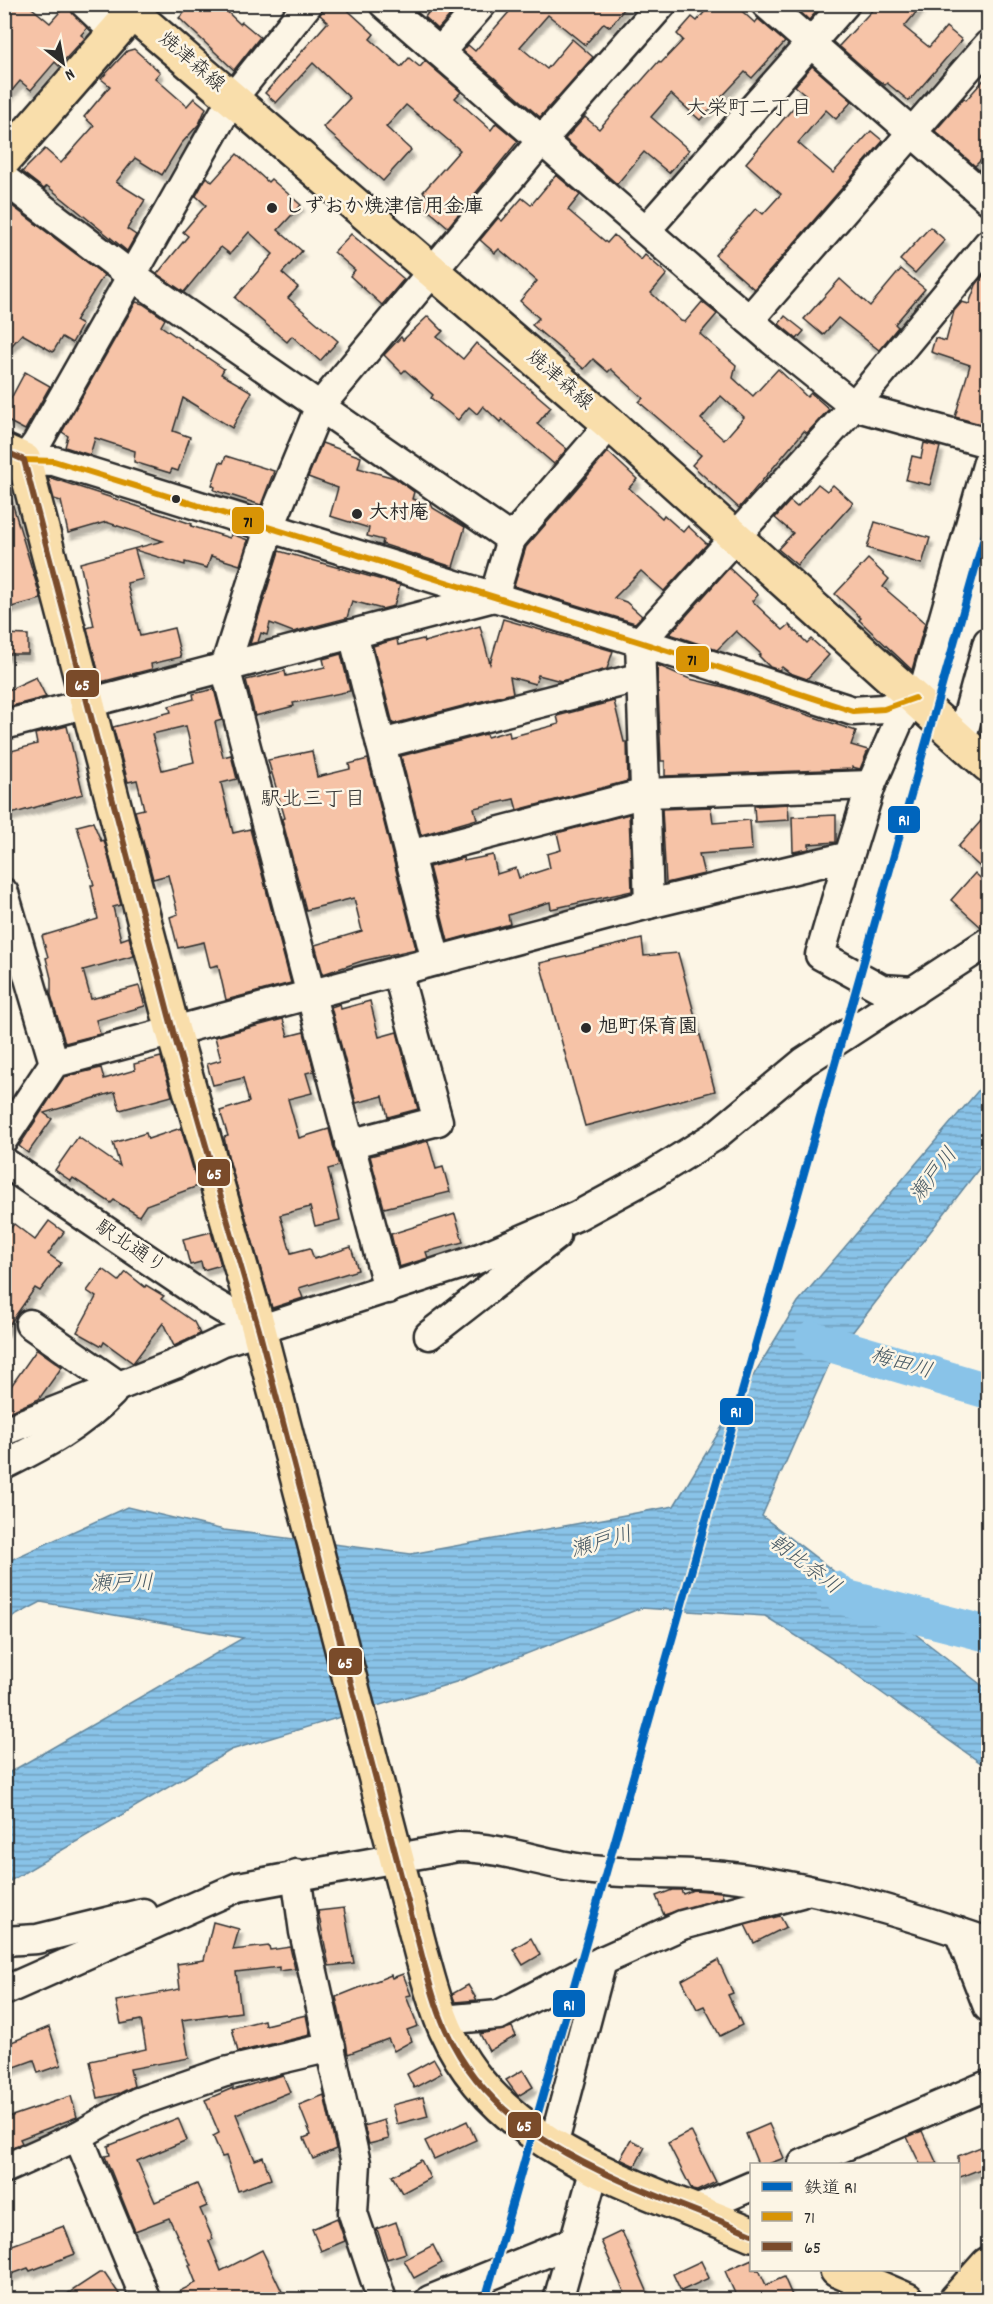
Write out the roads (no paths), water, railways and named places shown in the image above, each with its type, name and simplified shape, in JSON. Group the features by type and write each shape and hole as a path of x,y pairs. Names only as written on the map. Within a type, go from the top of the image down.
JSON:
{"main road":[{"name":"焼津森線","path":"128,14 232,99 610,424 988,765"},
{"path":"4,160 128,14"},
{"path":"14,455 87,703 173,1031 262,1342 394,1852 434,1999 442,2020 458,2053 490,2097 516,2121 553,2146 595,2168 750,2233"},
{"path":"956,2300 988,2264"},
{"path":"839,2271 881,2296"}],"street":[{"path":"85,4 128,14"},
{"path":"14,455 37,443 232,99 308,4"},
{"path":"384,4 647,229 749,320 854,406 988,442"},
{"path":"440,52 482,4"},
{"path":"388,1288 225,667 269,529 320,406 542,140 662,4"},
{"path":"766,4 915,132 988,199"},
{"path":"647,229 845,4"},
{"path":"749,320 915,132 988,45"},
{"path":"4,179 132,276 511,539"},
{"path":"649,904 640,642 854,406 988,244"},
{"path":"494,597 511,539 610,424"},
{"path":"14,455 54,461 640,642 853,711 884,708 915,698"},
{"path":"914,991 882,989 820,955 871,785 898,723 926,681 988,462"},
{"path":"4,725 494,597"},
{"path":"353,634 436,961"},
{"path":"961,740 988,642"},
{"path":"381,744 641,676"},
{"path":"409,855 646,793 871,785"},
{"path":"4,1138 54,1063 649,904 849,856"},
{"path":"4,892 54,1063"},
{"path":"4,1431 176,1364 221,1342 262,1342 388,1288 475,1260 578,1216 649,1177 715,1136 804,1062 988,942"},
{"path":"349,1144 438,1121 397,971"},
{"name":"駅北通り","path":"4,1162 157,1266 262,1342"},
{"path":"429,1335 538,1251 578,1216"},
{"path":"30,1324 119,1386"},
{"path":"4,1465 59,1437 93,1412 119,1386"},
{"path":"4,1990 238,1887 394,1852 471,1847 584,1869 722,1876 782,1883 988,1942"},
{"path":"296,1874 304,1932 356,2163 353,2213 382,2300"},
{"path":"442,2020 499,2015 602,1961 682,1925 714,1914 813,1891"},
{"path":"4,1941 37,1939 140,1913 173,1914"},
{"path":"959,1932 988,2007"},
{"path":"553,2146 602,1961"},
{"path":"4,2169 78,2136 138,2102 225,2072 331,2047"},
{"path":"805,2163 988,2085"},
{"path":"78,2136 146,2300"},
{"path":"558,2300 595,2168"},
{"path":"696,2210 750,2187"},
{"path":"430,2300 574,2241"}],"water":[{"name":"瀬戸川","path":"988,1079 988,1157 831,1360 762,1516 988,1690 988,1768 841,1664 765,1616 641,1608 456,1682 231,1750 5,1884 5,1775 243,1638 41,1602 5,1621 4,1563 127,1507 224,1530 411,1554 674,1506 798,1302"}],"waterway":[{"name":"梅田川","path":"813,1339 988,1391"},
{"name":"朝比奈川","path":"834,1589 843,1597 988,1634"}],"rail line":[{"name":"R1","path":"485,2300 988,523"}],"place":[{"name":"しずおか焼津信用金庫","path":"272,208"},
{"name":"大村庵","path":"357,514"},
{"name":"旭町保育園","path":"586,1028"}],"district":[{"name":"大栄町二丁目","path":"749,110"},
{"name":"駅北三丁目","path":"313,801"}]}
